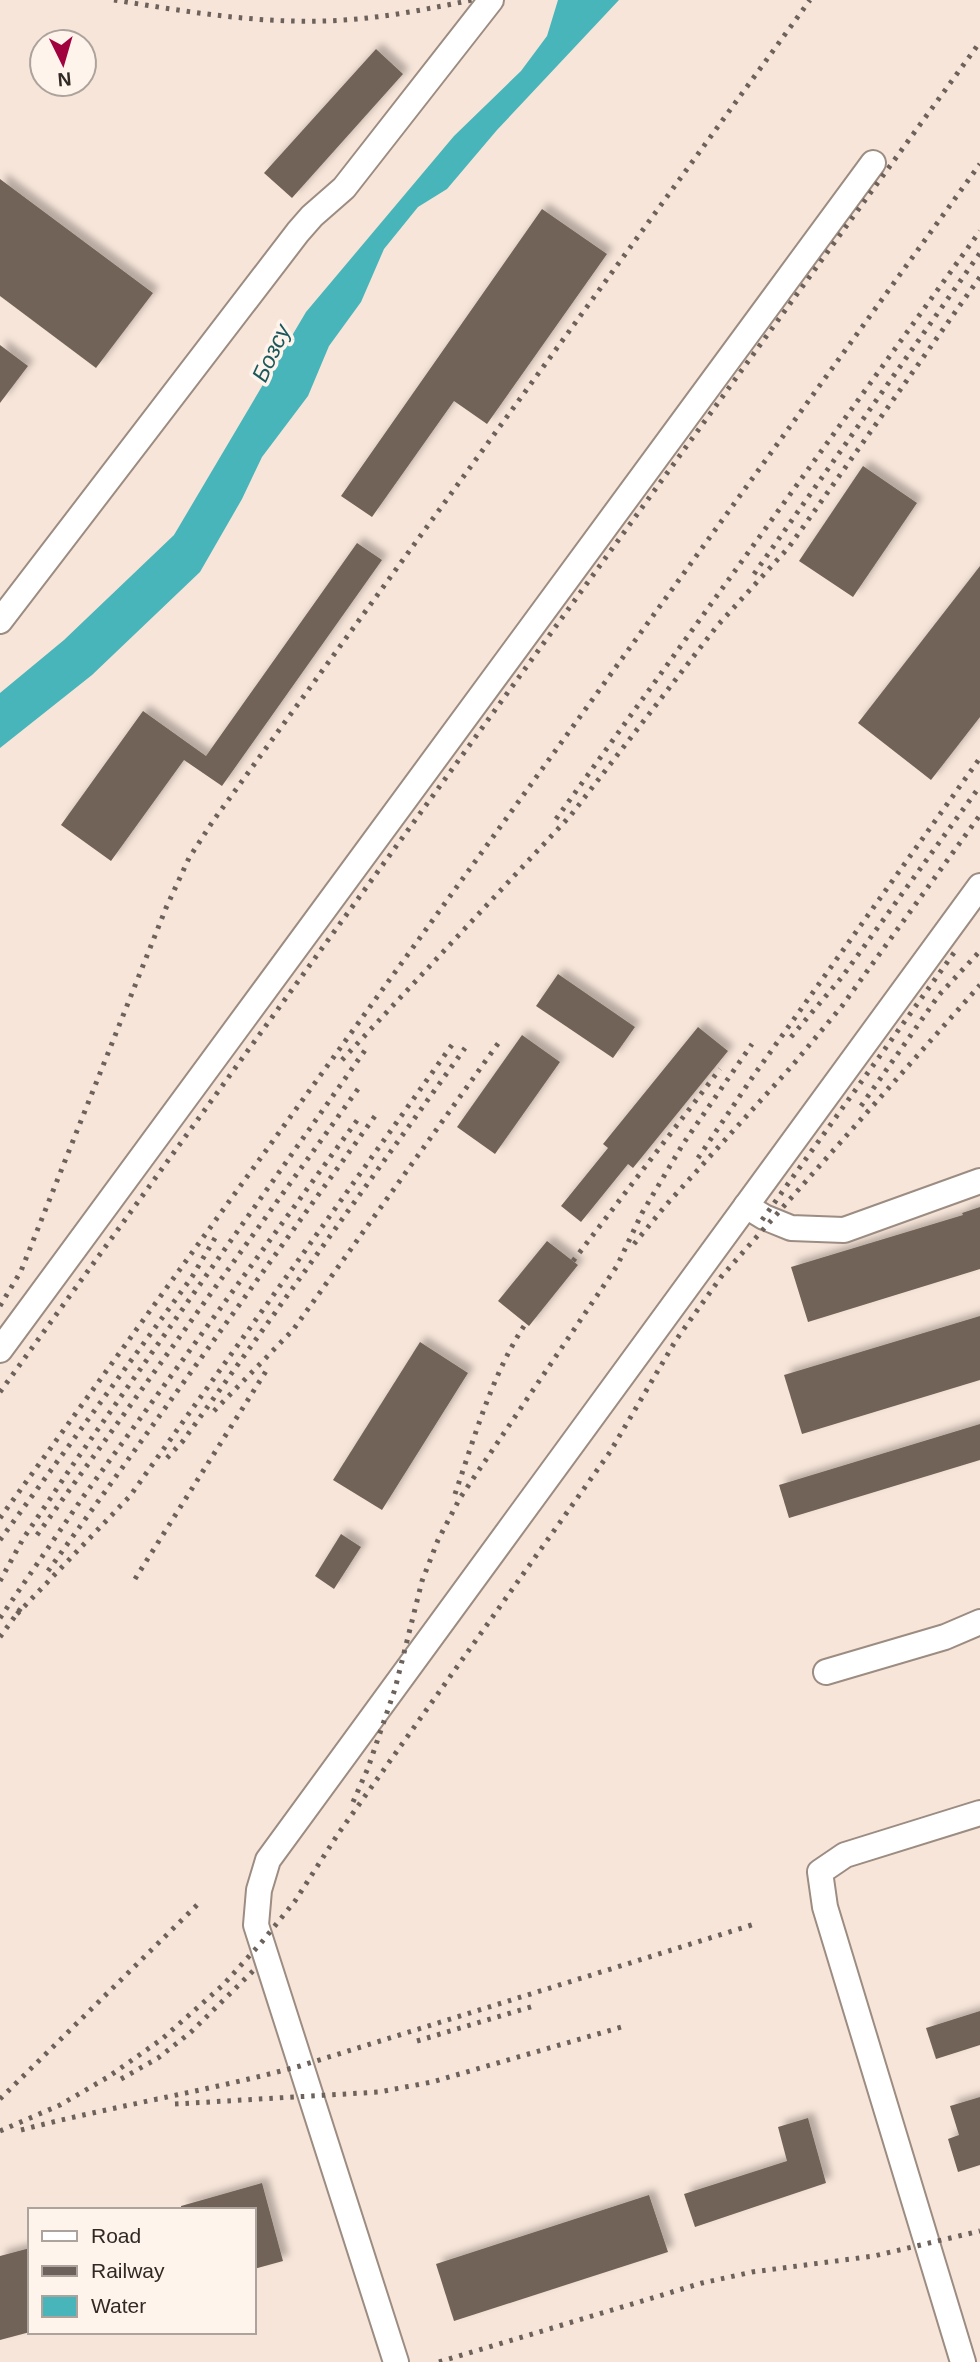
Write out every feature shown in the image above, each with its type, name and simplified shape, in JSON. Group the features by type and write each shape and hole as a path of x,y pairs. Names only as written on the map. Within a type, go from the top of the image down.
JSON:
{"lane":[{"path":"0,621 298,232 344,188 491,0"},
{"path":"0,1350 873,163"},
{"path":"396,2362 256,1925 259,1890 268,1860 980,886"},
{"path":"746,1206 791,1228 844,1230 980,1181"},
{"path":"826,1672 945,1637 980,1622"},
{"path":"963,2362 825,1907 820,1871 845,1855 980,1813"}],"water":[{"name":"Бозсу","path":"558,0 619,0 497,130 447,189 418,207 384,249 361,302 329,346 308,396 262,457 242,499 200,572 92,675 0,748 0,693 64,640 174,535 306,312 454,136 521,71 547,36"}],"building":[{"path":"376,49 403,74 292,198 264,173"},
{"path":"0,179 153,293 96,368 0,296"},
{"path":"542,209 607,254 487,424 454,401 372,517 341,496"},
{"path":"0,345 28,366 0,403"},
{"path":"863,466 917,503 853,597 799,561"},
{"path":"357,543 382,560 222,786 184,760 111,861 61,825 143,711 206,756"},
{"path":"980,566 980,717 931,780 858,723"},
{"path":"558,974 635,1027 613,1058 536,1006"},
{"path":"698,1027 728,1051 633,1168 628,1164 581,1222 561,1206 608,1148 603,1144"},
{"path":"522,1035 560,1062 495,1154 457,1127"},
{"path":"980,1207 980,1269 808,1322 791,1267 963,1215 962,1213"},
{"path":"547,1241 578,1265 529,1326 498,1301"},
{"path":"980,1316 980,1380 802,1434 784,1375"},
{"path":"420,1342 468,1373 382,1510 333,1480"},
{"path":"980,1424 980,1460 789,1518 779,1485"},
{"path":"341,1534 361,1547 334,1589 315,1576"},
{"path":"980,2011 980,2045 936,2059 926,2028"},
{"path":"980,2097 980,2165 958,2172 948,2139 959,2135 950,2106"},
{"path":"808,2118 826,2183 695,2227 684,2194 787,2161 778,2127"},
{"path":"262,2183 283,2261 256,2268 256,2208 181,2206"},
{"path":"649,2195 668,2252 454,2321 436,2264"},
{"path":"28,2249 28,2333 0,2340 0,2256"}],"railway":[{"path":"114,0 218,15 297,21 379,17 472,0"},
{"path":"0,1306 21,1271 166,908 189,858 213,821 810,0"},
{"path":"0,1392 980,42"},
{"path":"0,1518 980,164"},
{"path":"556,819 980,231"},
{"path":"754,574 980,253"},
{"path":"342,1060 571,815 717,626 789,547 980,277"},
{"path":"698,1158 980,758"},
{"path":"791,1037 842,977 980,786"},
{"path":"634,1244 842,1006 980,815"},
{"path":"762,1220 956,950"},
{"path":"861,1106 939,995 980,951"},
{"path":"0,2131 60,2105 108,2077 162,2039 223,1985 261,1943 295,1901 338,1834 610,1452 676,1340 721,1277 980,985"},
{"path":"214,1411 293,1330 502,1038"},
{"path":"17,1614 130,1496 454,1042"},
{"path":"353,1802 368,1768 395,1689 422,1581 438,1540 460,1498 617,1266 642,1213 683,1144 752,1044"},
{"path":"0,1581 23,1539 72,1466 368,1046"},
{"path":"167,1458 183,1441 465,1048"},
{"path":"573,1261 720,1069"},
{"path":"37,1535 358,1089"},
{"path":"48,1571 375,1116"},
{"path":"0,1618 83,1497 358,1119"},
{"path":"0,1540 192,1277 215,1238"},
{"path":"455,1494 494,1384 526,1323"},
{"path":"135,1579 268,1368"},
{"path":"0,1637 21,1608"},
{"path":"0,2099 198,1904"},
{"path":"21,2130 300,2066 758,1923"},
{"path":"121,2079 158,2058 191,2032 253,1971"},
{"path":"417,2041 534,2006"},
{"path":"175,2104 379,2092 432,2082 625,2026"},
{"path":"439,2362 702,2283 752,2272 874,2256 980,2231"}]}
